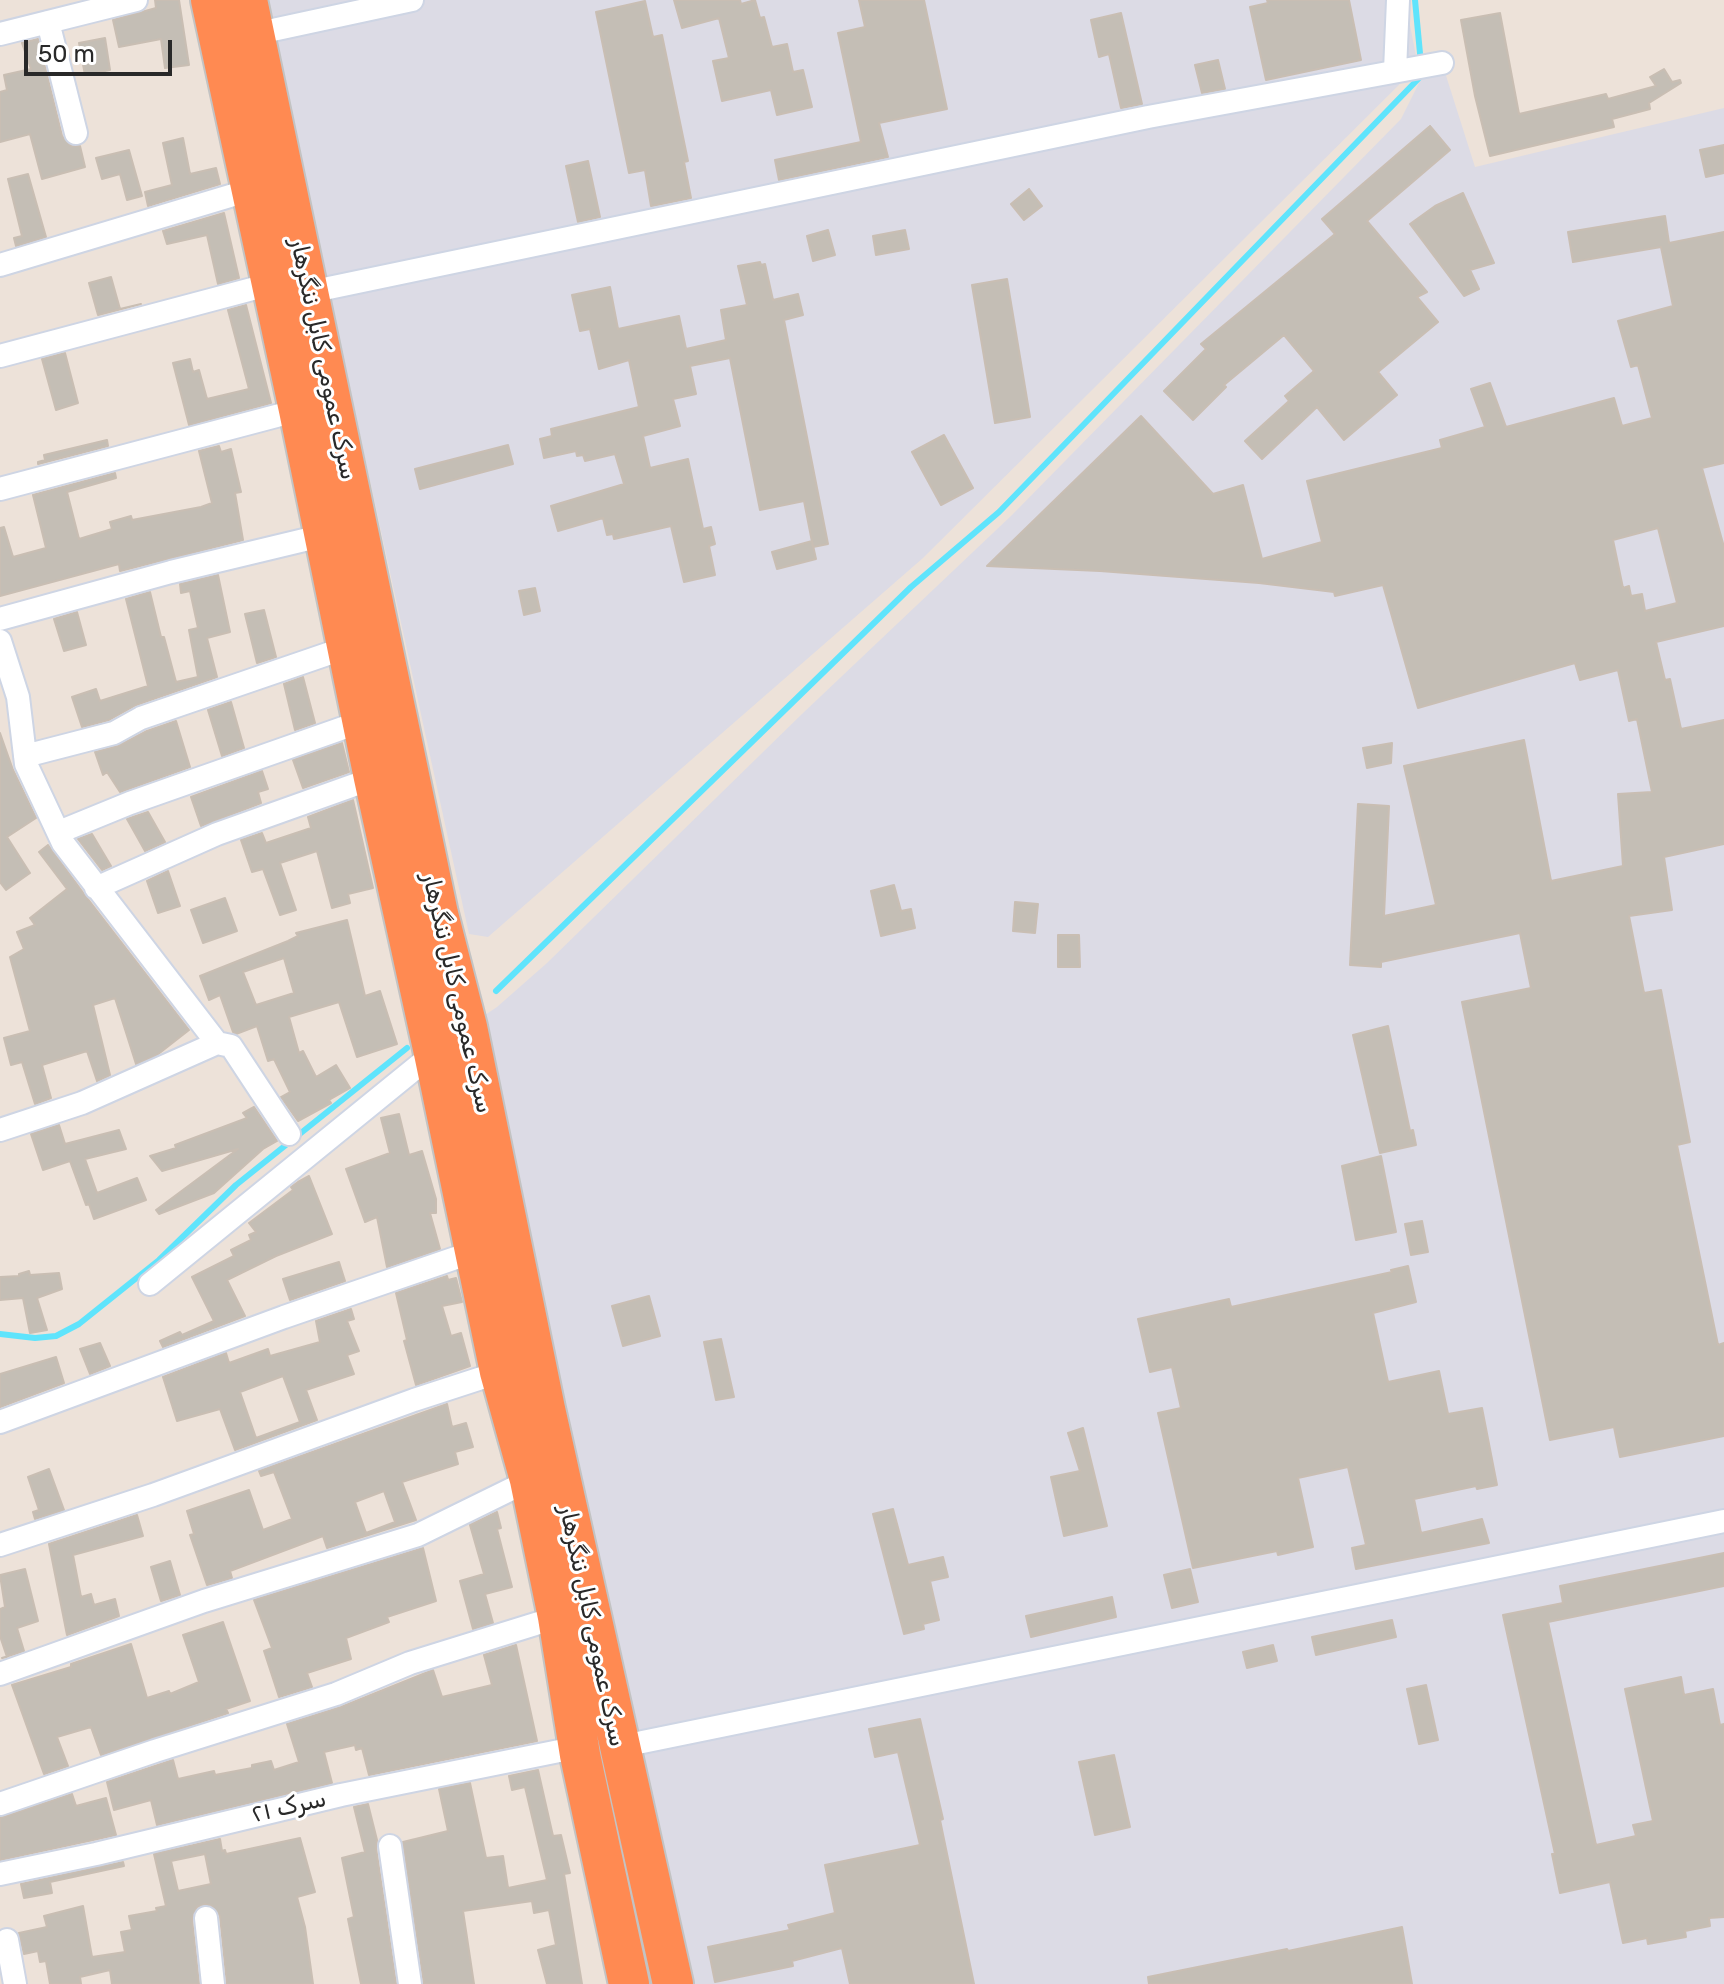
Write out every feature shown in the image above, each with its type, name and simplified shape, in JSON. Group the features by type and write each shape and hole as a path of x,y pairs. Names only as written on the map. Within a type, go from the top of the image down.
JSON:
{"highway":[{"name":"سرک عمومی کابل ننگرهار","path":"211,0 250,190 285,292 467,1027 542,1394 592,1750 629,1984"},
{"name":"سرک عمومی کابل ننگرهار","path":"251,17 299,410 500,1372 530,1480 558,1617 592,1750 673,1984"}],"street":[{"path":"0,34 136,0"},
{"path":"251,17 412,0"},
{"path":"1395,71 1398,0"},
{"path":"48,22 76,133"},
{"path":"0,356 285,292 1148,117 1442,63"},
{"path":"0,265 250,190"},
{"path":"0,489 299,410"},
{"path":"0,619 171,572 325,535"},
{"path":"0,641 18,697 26,764 63,843 217,1043"},
{"path":"25,756 114,733 141,718 348,647"},
{"path":"59,832 144,798 363,721"},
{"path":"96,888 217,834 374,778"},
{"path":"0,1130 82,1103 217,1043 231,1046 289,1134"},
{"path":"150,1284 434,1053"},
{"path":"0,1422 284,1317 476,1251"},
{"path":"0,1545 153,1495 500,1372"},
{"path":"0,1674 204,1601 418,1535 530,1480"},
{"name":"سرک ۲۱","path":"0,1874 341,1795 592,1750 1724,1521"},
{"path":"0,1804 336,1694 410,1663 558,1617"},
{"path":"390,1846 410,1984"},
{"path":"206,1918 213,1984"},
{"path":"7,1940 15,1984"}],"shaded area":[{"path":"265,0 1405,0 1418,66 923,558 488,937 469,934"},
{"path":"1442,63 1475,167 1724,108 1724,1984 673,1984 467,1027 497,1007 547,963 1012,515 1401,119 1424,73"}],"building":[{"path":"155,0 179,0 189,65 165,68 161,39 119,47 113,20 156,8"},
{"path":"674,0 740,0 741,4 755,0 760,18 764,17 772,47 787,44 793,72 803,70 812,107 777,115 771,90 722,101 713,61 729,58 719,18 682,28"},
{"path":"859,0 924,0 947,109 879,123 888,157 779,180 775,160 861,142 838,33 865,27"},
{"path":"1267,0 1349,0 1361,60 1266,80 1250,7 1268,3"},
{"path":"645,1 653,37 662,35 688,161 684,162 691,198 651,206 645,170 629,173 596,12"},
{"path":"1121,13 1142,104 1121,108 1109,54 1099,57 1091,20"},
{"path":"1500,13 1519,114 1606,94 1608,99 1656,86 1650,77 1664,69 1672,82 1680,80 1681,83 1649,103 1650,109 1612,119 1614,127 1490,156 1461,20"},
{"path":"105,38 110,70 85,75 79,43"},
{"path":"38,39 62,136 71,146 80,146 85,167 42,179 30,134 0,142 0,92 7,90 4,75 31,69 22,43"},
{"path":"1218,60 1225,89 1202,93 1195,65"},
{"path":"1430,126 1450,150 1367,221 1427,292 1417,297 1438,322 1378,372 1397,395 1344,440 1317,407 1262,459 1245,441 1289,401 1285,396 1314,371 1284,335 1224,385 1226,387 1193,420 1164,391 1206,349 1201,344 1335,234 1322,219"},
{"path":"183,138 190,174 216,168 220,184 148,206 145,192 172,185 163,143"},
{"path":"1724,145 1724,173 1706,177 1700,150"},
{"path":"129,150 142,196 127,200 120,174 102,179 96,158"},
{"path":"588,161 600,217 578,222 566,166"},
{"path":"28,174 46,237 16,246 14,238 22,236 8,179"},
{"path":"1029,189 1042,206 1024,220 1011,204"},
{"path":"1463,193 1494,263 1470,270 1479,289 1464,296 1410,224 1435,206"},
{"path":"224,213 239,278 218,284 207,235 167,244 163,231"},
{"path":"1665,216 1669,243 1724,232 1724,463 1702,468 1724,547 1724,626 1656,642 1665,680 1670,679 1681,729 1724,720 1724,844 1664,857 1672,910 1629,916 1644,993 1661,990 1690,1142 1677,1145 1718,1345 1724,1343 1724,1436 1620,1457 1614,1427 1550,1440 1462,1002 1531,988 1520,933 1381,962 1381,967 1350,965 1358,804 1389,806 1384,916 1436,905 1404,766 1524,740 1551,881 1623,866 1618,794 1652,792 1637,719 1629,721 1618,670 1580,680 1575,663 1418,708 1383,585 1335,596 1334,592 1259,583 987,566 1141,416 1213,494 1243,485 1262,559 1322,542 1307,481 1442,448 1440,440 1485,427 1471,389 1490,383 1506,427 1614,398 1622,426 1652,418 1638,365 1631,367 1618,321 1673,306 1661,247 1573,262 1568,232","holes":["1658,528 1677,603 1645,611 1642,594 1631,596 1629,586 1623,588 1613,540"]},
{"path":"828,230 835,255 813,261 807,236"},
{"path":"905,230 909,249 876,255 873,236"},
{"path":"760,262 761,265 765,264 773,300 798,294 803,315 784,320 828,544 813,547 804,501 760,510 730,358 690,366 696,394 673,399 680,426 643,436 650,468 688,459 703,529 711,527 715,544 709,546 715,575 684,582 671,526 614,539 613,534 607,535 603,518 558,531 551,506 624,484 615,454 585,461 583,455 577,456 576,451 544,458 540,439 552,436 551,429 639,407 629,360 599,369 590,329 580,331 572,295 610,287 618,329 679,316 686,349 726,340 721,310 747,305 738,266"},
{"path":"111,277 120,309 141,304 98,315 89,283"},
{"path":"1007,279 1030,417 995,423 972,285"},
{"path":"246,305 271,403 189,425 173,363 190,359 193,372 199,370 207,399 249,389 228,310"},
{"path":"65,353 78,403 56,410 42,359"},
{"path":"944,435 973,488 941,505 912,452"},
{"path":"107,440 108,446 38,464 45,460 44,455"},
{"path":"508,445 513,464 420,489 415,469"},
{"path":"219,446 221,452 231,449 241,492 235,493 243,540 120,571 119,564 0,596 0,528 4,527 13,557 46,548 33,495 115,473 116,478 67,492 79,539 112,529 110,522 131,516 132,520 201,507 212,503 199,451"},
{"path":"812,541 816,559 777,569 772,552"},
{"path":"218,575 230,632 207,638 217,677 136,705 109,720 82,727 72,697 96,689 100,701 148,686 126,599 150,592 176,682 198,677 189,630 198,628 190,591 181,593 180,584"},
{"path":"535,588 540,611 524,615 519,591"},
{"path":"264,610 276,657 257,663 245,614"},
{"path":"77,612 86,645 64,651 54,619"},
{"path":"303,677 315,723 295,730 284,684"},
{"path":"231,702 244,748 222,756 208,710"},
{"path":"176,721 190,767 120,792 107,772 103,775 95,752 118,746"},
{"path":"0,733 13,770 36,818 7,837 30,873 6,890 0,882"},
{"path":"342,743 349,772 303,788 293,760"},
{"path":"1392,743 1391,763 1367,768 1363,748"},
{"path":"262,771 268,789 258,792 261,803 201,826 191,797"},
{"path":"353,800 373,888 348,894 350,903 332,908 317,851 280,863 296,910 280,915 263,869 252,872 241,840 262,833 266,843 311,828 308,817"},
{"path":"148,812 165,842 145,851 127,819"},
{"path":"92,834 111,866 102,870 78,839"},
{"path":"48,845 189,1030 157,1055 136,1064 115,998 93,1005 110,1075 97,1081 87,1051 42,1065 51,1098 35,1104 22,1062 11,1065 4,1038 30,1031 10,957 24,949 17,932 35,925 30,918 67,889 39,852"},
{"path":"168,871 180,906 158,913 147,881"},
{"path":"894,885 901,911 911,909 915,928 881,936 871,891"},
{"path":"225,898 237,931 203,943 191,910"},
{"path":"1015,902 1038,904 1035,933 1013,931"},
{"path":"347,920 365,996 380,991 397,1044 357,1057 339,1002 289,1017 299,1053 303,1051 316,1077 336,1065 350,1088 329,1100 331,1103 298,1121 281,1097 290,1092 274,1059 268,1061 257,1026 236,1034 233,1032 220,995 209,1000 200,976 288,941 298,936 296,933","holes":["284,958 294,993 256,1005 243,972"]},
{"path":"1058,935 1079,935 1080,967 1058,967"},
{"path":"1388,1026 1410,1131 1413,1130 1416,1145 1380,1153 1353,1035"},
{"path":"254,1107 277,1141 263,1149 214,1193 159,1214 156,1210 238,1149 162,1171 150,1156 247,1118 243,1113"},
{"path":"399,1114 409,1155 422,1151 436,1199 436,1213 430,1213 440,1249 387,1267 377,1217 365,1222 346,1169 390,1153 381,1118"},
{"path":"59,1125 65,1144 119,1130 126,1149 85,1159 97,1193 137,1178 146,1200 94,1219 70,1161 43,1170 31,1134"},
{"path":"1381,1156 1396,1232 1356,1240 1342,1166"},
{"path":"309,1176 332,1234 227,1280 245,1316 163,1347 160,1341 214,1321 192,1277 234,1256 231,1250 251,1240 249,1235 256,1232 249,1223 293,1190 291,1187"},
{"path":"1422,1221 1428,1252 1411,1255 1405,1224"},
{"path":"339,1262 345,1281 290,1300 283,1279"},
{"path":"1408,1266 1416,1302 1373,1313 1388,1382 1439,1371 1448,1414 1482,1408 1497,1485 1477,1489 1476,1486 1414,1499 1421,1533 1482,1519 1489,1543 1356,1569 1352,1548 1366,1545 1348,1467 1298,1478 1313,1547 1193,1568 1158,1413 1181,1408 1172,1367 1150,1372 1138,1319 1229,1299 1231,1307"},
{"path":"29,1271 30,1275 59,1273 62,1289 37,1298 47,1330 30,1333 23,1298 0,1300 0,1277 19,1276"},
{"path":"447,1276 448,1280 456,1278 462,1302 442,1306 451,1336 461,1333 470,1366 416,1385 396,1293"},
{"path":"649,1296 660,1336 623,1346 612,1306"},
{"path":"351,1309 354,1319 347,1321 359,1351 347,1355 354,1374 306,1390 317,1420 235,1450 220,1409 177,1421 163,1377 226,1353 229,1363 268,1349 270,1356 320,1342 316,1321","holes":["283,1376 300,1422 256,1438 240,1392"]},
{"path":"721,1339 734,1397 716,1400 704,1342"},
{"path":"100,1343 110,1366 90,1374 80,1349"},
{"path":"56,1357 64,1383 0,1407 0,1374"},
{"path":"447,1404 452,1427 466,1423 473,1447 455,1452 458,1464 402,1482 416,1520 327,1548 323,1536 230,1571 232,1578 207,1585 190,1535 194,1534 187,1511 249,1490 263,1530 292,1519 274,1472 261,1476 259,1471","holes":["384,1491 395,1522 366,1533 355,1502"]},
{"path":"1083,1428 1107,1526 1064,1536 1051,1477 1080,1471 1068,1433"},
{"path":"49,1469 64,1510 35,1519 33,1512 39,1510 28,1477"},
{"path":"893,1509 908,1565 943,1557 948,1577 930,1581 939,1620 923,1624 924,1629 904,1634 873,1514"},
{"path":"497,1512 501,1528 497,1529 512,1587 485,1594 493,1623 473,1629 460,1581 484,1574 470,1525"},
{"path":"137,1515 143,1536 73,1555 81,1597 91,1594 94,1605 115,1599 119,1616 67,1635 49,1544"},
{"path":"423,1548 436,1601 387,1617 389,1622 346,1638 351,1659 307,1673 312,1687 279,1697 264,1651 272,1648 254,1600"},
{"path":"1724,1553 1724,1586 1548,1622 1596,1845 1636,1836 1633,1825 1653,1821 1625,1689 1681,1677 1684,1695 1713,1689 1720,1725 1724,1724 1724,1917 1709,1918 1710,1926 1685,1931 1686,1937 1648,1944 1647,1938 1623,1943 1610,1882 1560,1893 1552,1854 1555,1854 1503,1615 1563,1603 1560,1586"},
{"path":"170,1561 180,1595 161,1601 151,1567"},
{"path":"25,1569 38,1621 17,1628 24,1651 7,1656 0,1636 0,1609 5,1607 0,1575"},
{"path":"1190,1569 1198,1602 1172,1608 1164,1575"},
{"path":"1112,1597 1116,1617 1031,1637 1026,1616"},
{"path":"1392,1620 1396,1637 1316,1655 1312,1637"},
{"path":"223,1622 250,1701 226,1709 228,1713 101,1755 91,1727 57,1737 68,1766 44,1774 12,1685 131,1644 147,1698 169,1691 170,1694 199,1682 183,1635"},
{"path":"516,1645 537,1741 369,1775 362,1748 356,1750 355,1745 324,1752 332,1783 157,1825 151,1800 114,1810 107,1782 173,1760 178,1779 214,1771 215,1775 252,1768 252,1765 271,1761 274,1770 299,1762 287,1724 341,1707 433,1670 442,1697 492,1685 484,1655"},
{"path":"1273,1645 1277,1661 1247,1668 1243,1652"},
{"path":"1426,1685 1438,1740 1419,1744 1407,1689"},
{"path":"920,1719 943,1819 940,1820 974,1984 850,1984 842,1948 792,1961 793,1966 715,1982 708,1947 790,1930 788,1925 835,1913 825,1865 920,1845 898,1752 875,1757 869,1729"},
{"path":"1114,1755 1130,1827 1095,1835 1079,1762"},
{"path":"538,1770 553,1836 561,1835 570,1873 564,1874 582,1984 547,1984 538,1950 556,1945 549,1910 534,1913 532,1901 463,1911 474,1984 424,1984 403,1842 448,1831 439,1789 470,1783 486,1858 503,1856 508,1888 547,1880 525,1787 512,1790 509,1776"},
{"path":"72,1794 76,1806 106,1798 116,1835 0,1860 0,1818"},
{"path":"368,1804 377,1840 396,1984 361,1984 348,1919 354,1917 342,1858 365,1852 354,1807"},
{"path":"300,1838 315,1892 297,1897 305,1927 313,1984 227,1984 220,1916 212,1906 205,1904 197,1907 192,1919 199,1984 112,1984 110,1970 80,1977 81,1984 50,1984 46,1961 40,1962 38,1951 24,1954 19,1933 47,1927 44,1916 83,1906 92,1957 125,1952 121,1932 132,1930 129,1916 157,1911 156,1908 166,1906 154,1854 220,1839 222,1851 225,1850 226,1854","holes":["205,1854 211,1884 178,1891 171,1861"]},
{"path":"123,1862 124,1866 50,1882 52,1893 24,1898 21,1884"},
{"path":"1402,1927 1412,1984 1149,1984 1148,1977"}],"waterway":[{"path":"1415,0 1421,64"},
{"path":"496,991 911,587 999,512 1422,75"},
{"path":"0,1334 35,1338 56,1336 79,1324 159,1260 236,1185 407,1048"}]}
